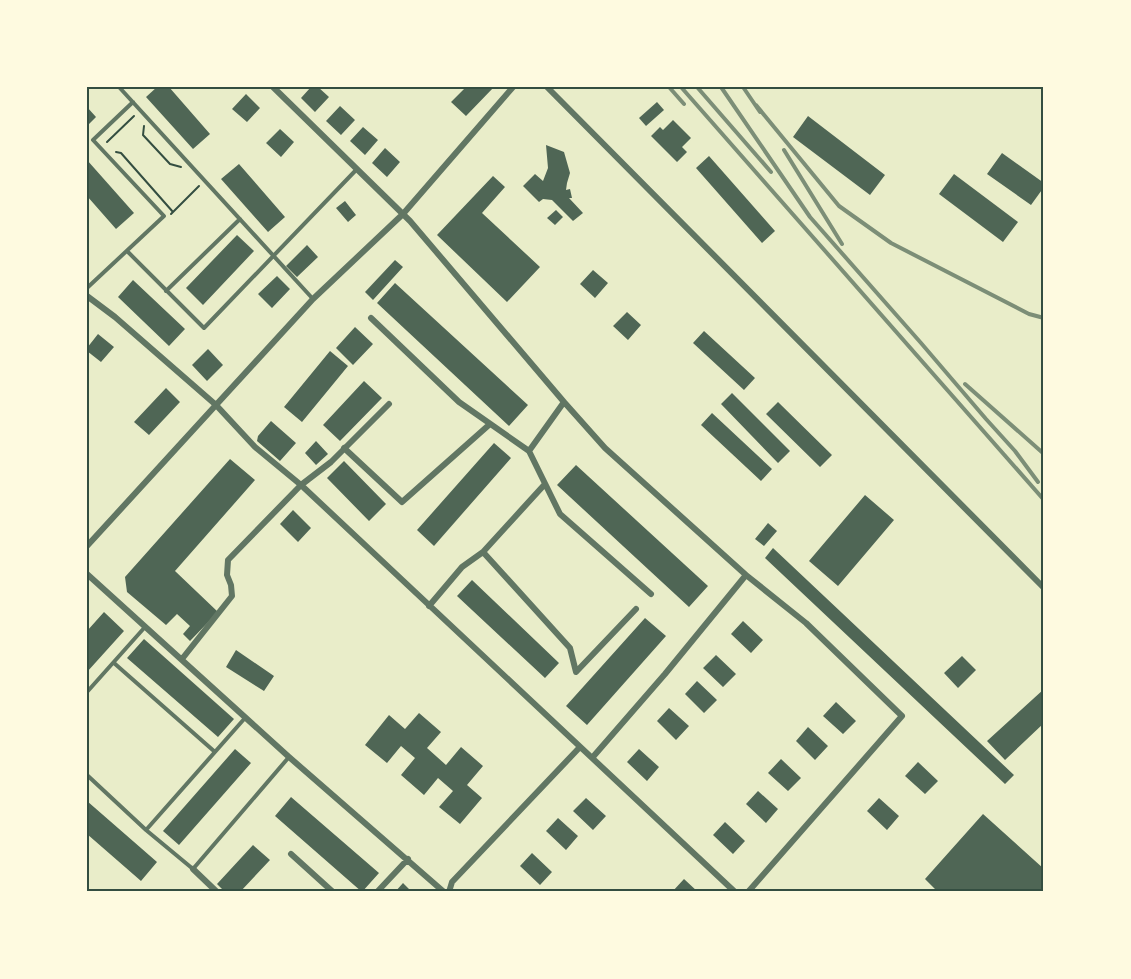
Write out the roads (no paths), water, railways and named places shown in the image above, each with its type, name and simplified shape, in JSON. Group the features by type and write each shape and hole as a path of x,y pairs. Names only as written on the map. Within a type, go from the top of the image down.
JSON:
{"street":[{"path":"273,87 403,214 605,448 746,575 806,623 902,716 748,892"},
{"path":"87,546 313,299 403,214 513,87"},
{"path":"547,87 1044,588"},
{"path":"87,296 115,317 216,405 255,447 301,485 735,892"},
{"path":"371,318 459,402 529,451 560,514 651,594"},
{"path":"529,451 564,402"},
{"path":"182,659 232,596 227,574 228,560 301,485 331,462 389,404"},
{"path":"344,448 402,502 490,424"},
{"path":"429,606 462,567 483,552 545,484"},
{"path":"483,552 570,648 576,672 636,609"},
{"path":"87,574 289,757 444,892"},
{"path":"592,758 746,575"},
{"path":"449,892 452,882 580,747"},
{"path":"291,854 333,892"},
{"path":"377,892 408,859"},
{"path":"193,869 218,892"}],"lane":[{"path":"119,87 313,299"},
{"path":"87,288 164,216 93,140 133,102"},
{"path":"127,251 204,328 358,169"},
{"path":"166,291 240,219"},
{"path":"87,692 145,626"},
{"path":"114,663 215,752"},
{"path":"146,830 246,717"},
{"path":"87,775 146,830 193,869 289,757"}],"railway":[{"path":"669,87 684,104"},
{"path":"681,87 1044,500"},
{"path":"697,87 771,172"},
{"path":"721,87 810,217 1015,451 1038,482"},
{"path":"743,87 760,112"},
{"path":"756,105 839,206 891,243 1029,314 1044,318"},
{"path":"784,150 842,244"},
{"path":"965,384 1044,454"}]}
